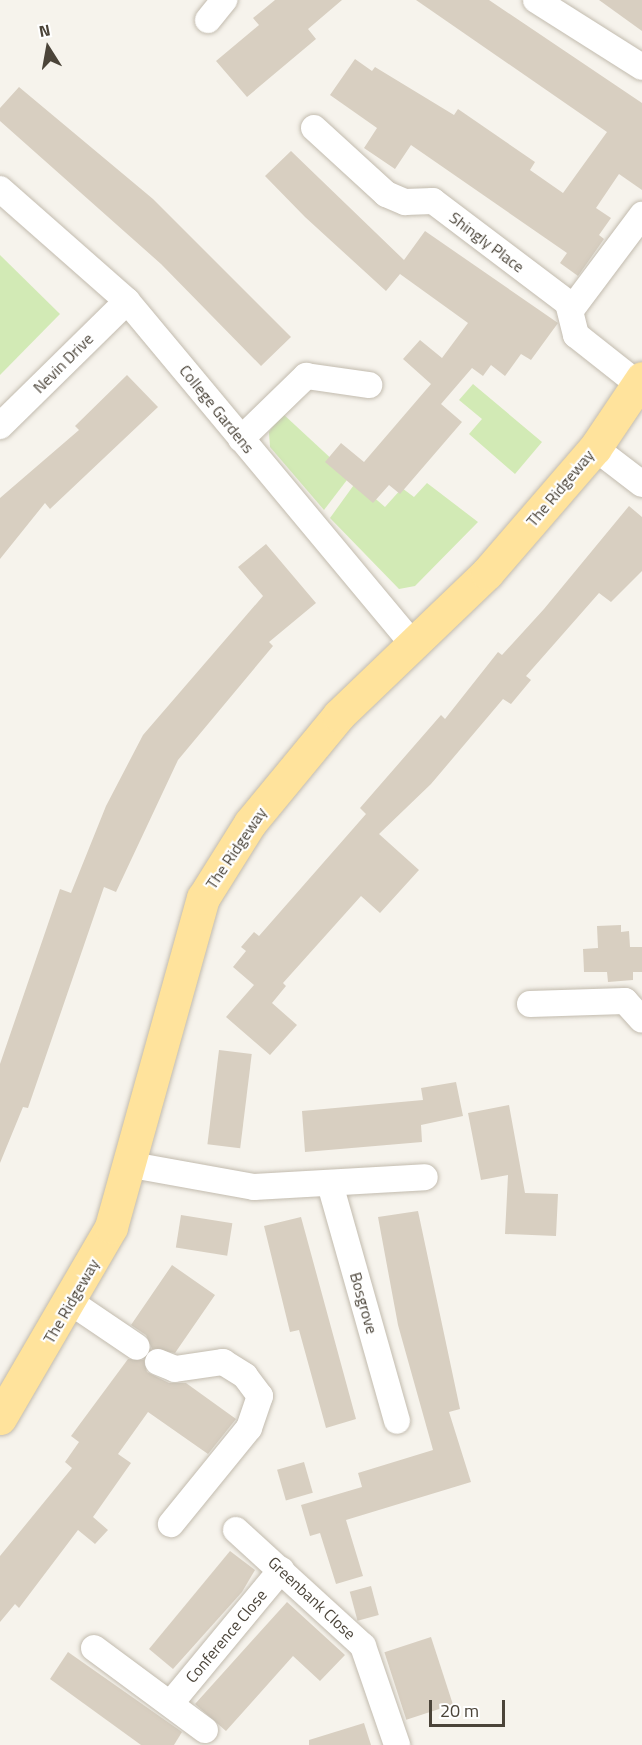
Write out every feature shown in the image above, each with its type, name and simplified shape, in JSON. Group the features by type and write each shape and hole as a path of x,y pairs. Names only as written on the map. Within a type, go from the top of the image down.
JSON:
{"main road":[{"name":"The Ridgeway","path":"0,1418 72,1303 111,1227 132,1165 186,941 202,898 250,823 339,715 415,647 595,448 640,381"}],"street":[{"path":"208,20 224,0"},
{"path":"536,0 642,67"},
{"name":"Shingly Place","path":"314,128 386,194 405,202 433,201 571,310"},
{"name":"College Gardens","path":"0,189 127,301 415,647"},
{"path":"640,381 576,335 571,310 642,215"},
{"name":"Nevin Drive","path":"0,426 127,301"},
{"path":"241,439 306,376 369,385"},
{"path":"595,448 642,484"},
{"path":"530,1004 625,1001 642,1020"},
{"path":"132,1165 254,1187 425,1177"},
{"name":"Bosgrove","path":"330,1184 397,1421"},
{"path":"72,1303 137,1347"},
{"path":"158,1362 182,1369 223,1362 245,1376 260,1396 249,1428 171,1524"},
{"name":"Greenbank Close","path":"236,1530 363,1646 397,1745"},
{"name":"Conference Close","path":"171,1703 281,1570"},
{"path":"94,1648 205,1730"}],"green space":[{"path":"0,255 60,314 0,375"},
{"path":"473,384 542,442 515,474 469,434 482,419 459,400"},
{"path":"282,413 350,476 324,510 270,447 269,432"},
{"path":"356,482 385,507 402,488 414,497 427,483 478,522 415,586 399,589 330,518"}],"building":[{"path":"275,0 342,0 308,29 316,39 247,97 216,61 259,25 253,18"},
{"path":"416,0 489,0 642,103 642,190 619,174 596,208 611,218 599,235 604,239 578,276 560,263 567,253 411,145 395,169 364,148 377,128 330,95 355,59 372,71 375,67 454,115 458,109 535,162 530,170 563,193 607,132"},
{"path":"599,0 642,0 642,31"},
{"path":"19,87 153,199 291,337 261,366 161,264 0,121 0,108"},
{"path":"291,151 404,260 425,231 558,323 531,360 521,354 505,376 491,365 483,376 472,368 441,404 462,422 400,494 389,485 373,503 325,462 341,443 364,462 431,384 403,359 420,340 442,358 468,323 400,274 386,291 305,217 265,176"},
{"path":"127,375 158,407 50,509 45,503 0,559 0,498 79,430 75,426"},
{"path":"629,506 642,517 642,571 611,602 599,593 526,676 531,680 511,704 503,699 431,784 379,834 419,870 380,913 361,896 283,983 286,986 272,1003 297,1025 270,1055 226,1017 254,985 233,967 246,951 241,947 254,932 259,936 366,814 360,808 441,715 445,719 498,652 502,655 544,609"},
{"path":"266,544 316,603 269,642 273,646 178,760 116,892 104,887 28,1108 23,1107 0,1163 0,1064 60,889 71,893 106,806 143,735 263,596 238,567"},
{"path":"621,925 621,932 629,931 630,947 642,947 642,972 633,972 633,980 608,982 607,972 584,972 583,949 598,948 597,926"},
{"path":"219,1050 252,1054 240,1148 207,1144"},
{"path":"456,1082 463,1116 421,1125 422,1142 305,1152 302,1111 423,1100 421,1088"},
{"path":"509,1105 525,1193 558,1194 556,1236 505,1234 508,1175 481,1180 468,1113"},
{"path":"418,1211 460,1409 449,1412 471,1482 346,1520 363,1576 336,1584 320,1533 310,1536 301,1505 362,1487 358,1473 433,1450 398,1325 378,1217"},
{"path":"181,1215 232,1223 227,1256 176,1248"},
{"path":"301,1217 356,1419 326,1428 299,1330 290,1332 264,1226"},
{"path":"172,1265 215,1295 175,1353 152,1349 146,1335 131,1325"},
{"path":"128,1359 144,1360 147,1372 169,1383 186,1383 236,1419 208,1454 148,1412 118,1454 131,1463 93,1517 108,1530 95,1544 78,1530 19,1608 15,1604 0,1622 0,1556 72,1468 65,1462 79,1442 71,1436"},
{"path":"304,1462 313,1493 286,1500 277,1470"},
{"path":"230,1551 255,1570 242,1592 173,1669 149,1649"},
{"path":"371,1586 379,1615 358,1621 350,1592"},
{"path":"287,1602 345,1655 320,1681 293,1656 226,1731 195,1704"},
{"path":"431,1637 453,1705 406,1720 384,1652"},
{"path":"68,1652 182,1732 174,1745 141,1745 50,1679"},
{"path":"364,1723 371,1745 309,1745 309,1740"}]}
